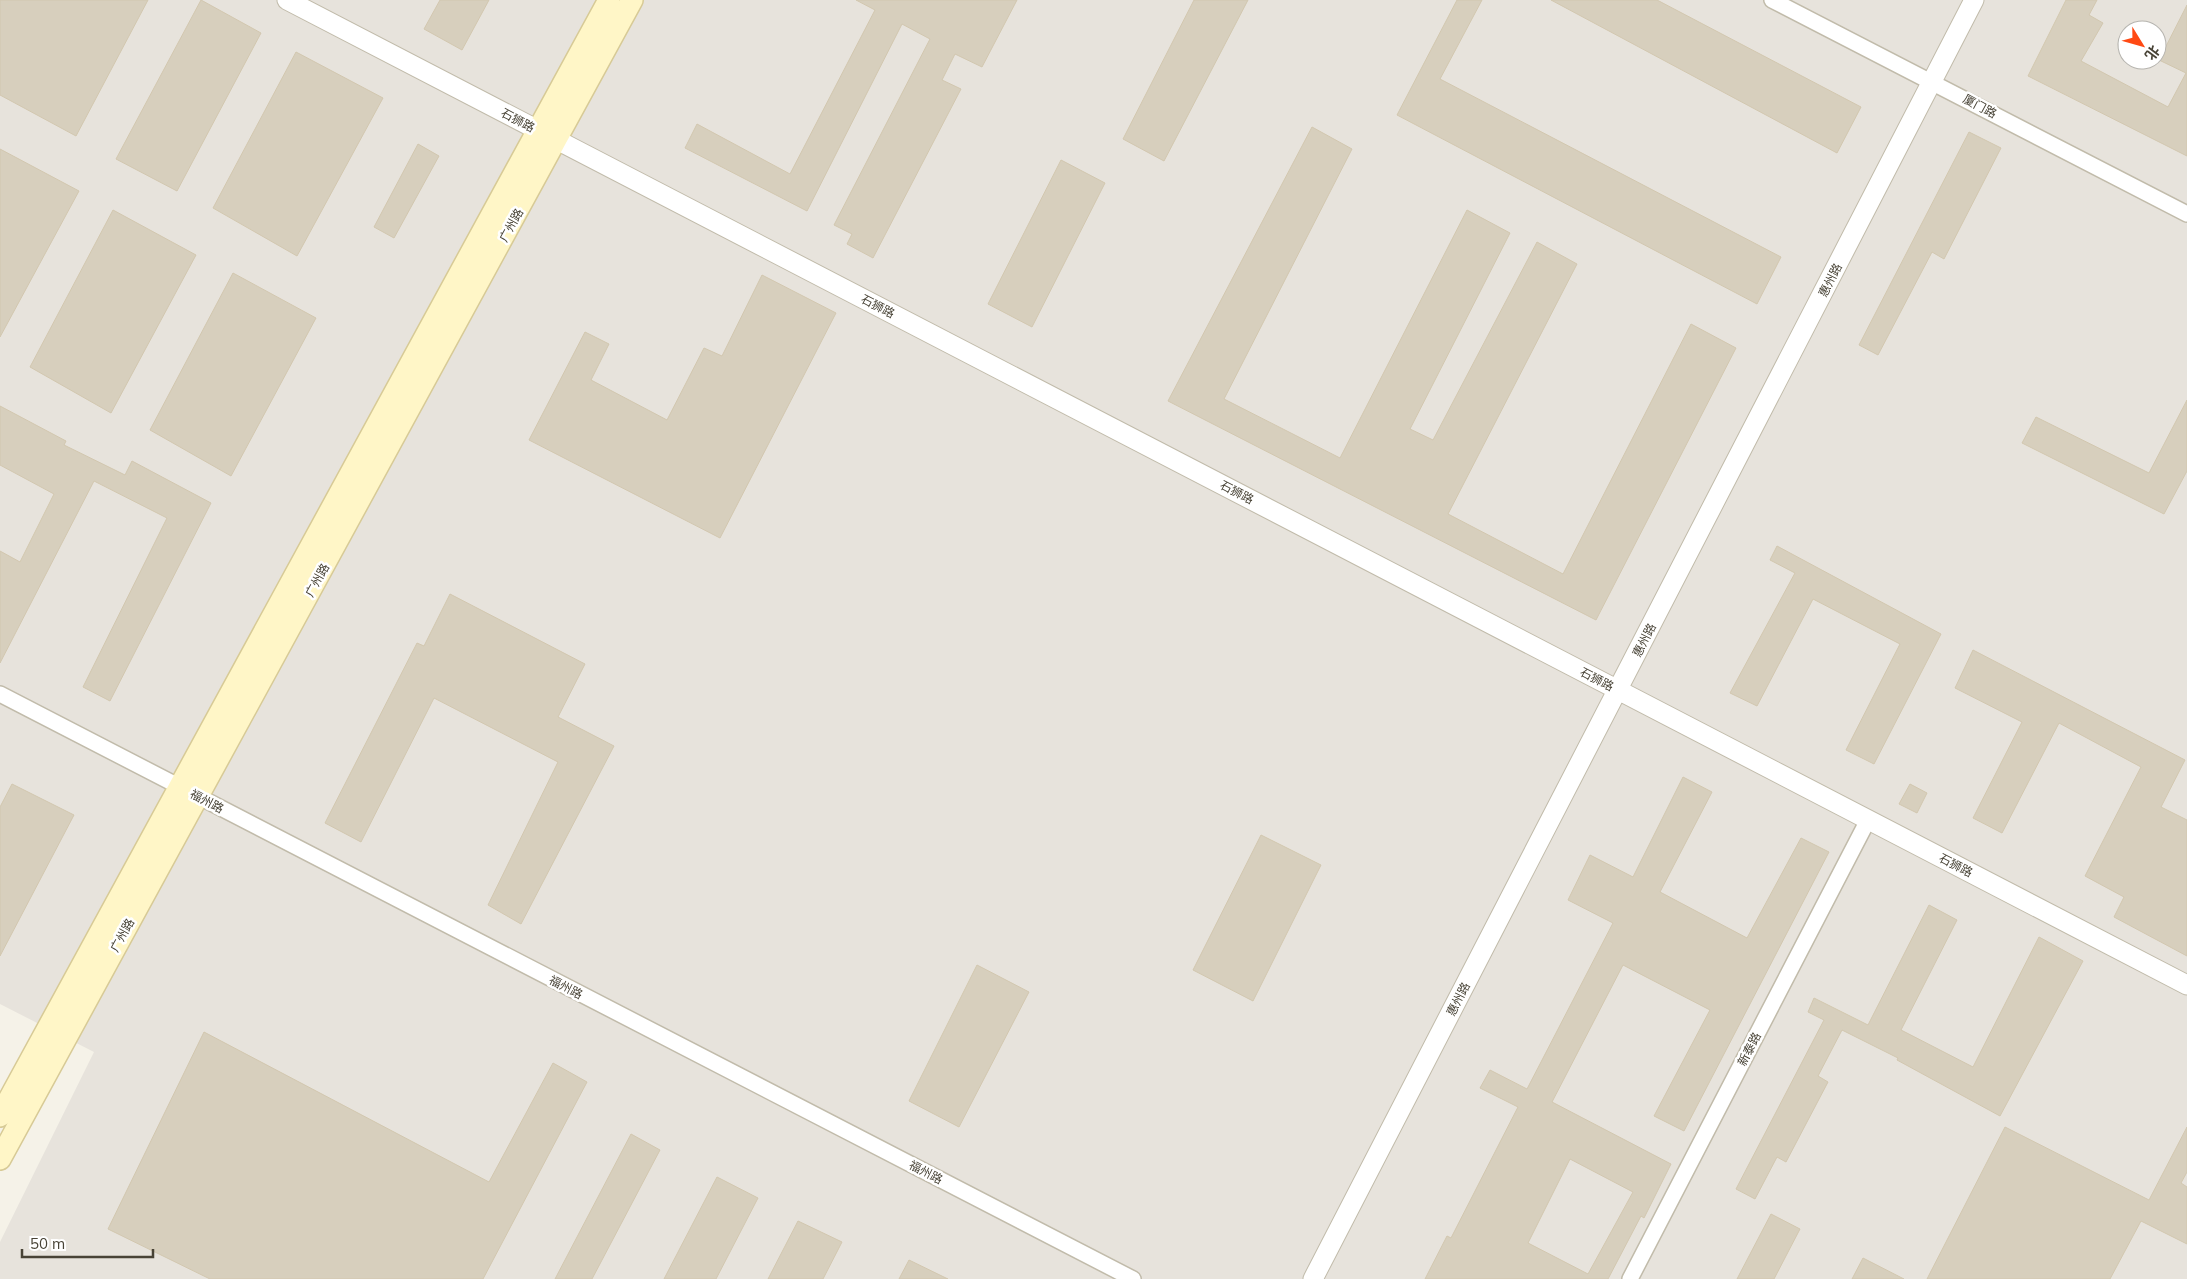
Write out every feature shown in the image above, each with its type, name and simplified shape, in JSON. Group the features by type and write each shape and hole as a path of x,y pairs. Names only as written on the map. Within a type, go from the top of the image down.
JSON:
{"main road":[{"name":"广州路","path":"548,136 609,0"},
{"name":"广州路","path":"0,1159 189,792 548,136 632,0"},
{"name":"广州路","path":"0,1116 189,792"}],"street":[{"name":"石狮路","path":"287,0 2187,985"},
{"name":"厦门路","path":"1772,0 2187,214"},
{"name":"惠州路","path":"1314,1279 1974,0"},
{"name":"福州路","path":"0,694 1133,1279"},
{"name":"新泰路","path":"1630,1279 1868,820"}],"shaded area":[{"path":"0,0 2187,0 2187,1279 0,1279 0,1242 94,1052 0,1004"}],"building":[{"path":"0,0 148,0 76,136 0,95"},
{"path":"201,0 261,33 177,191 116,159"},
{"path":"440,0 489,0 462,50 424,29"},
{"path":"856,0 1017,0 982,67 955,54 942,80 961,89 873,258 847,244 852,234 834,225 930,39 902,24 807,211 685,148 697,124 790,174 875,10"},
{"path":"1194,0 1248,0 1164,161 1123,139"},
{"path":"1457,0 1482,0 1440,79 1781,257 1757,304 1397,115"},
{"path":"1551,0 1657,0 1861,107 1837,153"},
{"path":"2066,0 2097,0 2089,15 2103,23 2081,61 2168,107 2186,73 2167,64 2167,44 2187,5 2187,156 2028,76"},
{"path":"296,52 383,98 297,256 213,208"},
{"path":"1312,127 1352,149 1224,399 1340,458 1467,210 1510,233 1410,429 1433,440 1537,242 1577,264 1448,514 1563,574 1691,324 1736,348 1596,620 1168,401"},
{"path":"1969,132 2001,148 1944,259 1932,252 1878,355 1859,345"},
{"path":"418,144 439,156 394,238 374,227"},
{"path":"0,149 79,191 0,337"},
{"path":"1061,160 1105,183 1032,327 988,304"},
{"path":"113,210 196,255 111,413 30,367"},
{"path":"233,273 316,318 231,476 150,430"},
{"path":"762,275 836,313 720,538 529,440 585,332 609,344 591,380 667,420 704,348 722,356"},
{"path":"2187,400 2187,471 2164,514 2022,443 2036,417 2149,473"},
{"path":"0,406 66,441 64,445 125,475 132,461 211,503 110,701 83,687 167,518 94,481 0,663 0,551 20,562 54,494 0,465"},
{"path":"1777,546 1941,634 1874,764 1846,750 1900,644 1813,599 1757,706 1730,693 1795,573 1770,560"},
{"path":"450,594 585,664 558,717 614,746 521,924 488,905 558,762 434,698 361,842 325,823 417,643 424,646"},
{"path":"1973,650 2185,760 2161,807 2187,820 2187,956 2114,917 2124,897 2085,876 2141,767 2059,723 2002,833 1973,818 2022,722 1955,688"},
{"path":"1683,777 1712,792 1660,892 1747,938 1801,838 1829,852 1684,1131 1654,1116 1710,1010 1623,965 1552,1102 1671,1164 1644,1218 1641,1216 1608,1279 1425,1279 1447,1236 1451,1238 1518,1107 1480,1088 1490,1070 1527,1089 1613,923 1568,900 1590,855 1633,877","holes":["1570,1159 1633,1192 1588,1274 1528,1243"]},
{"path":"12,784 74,815 0,956 0,807"},
{"path":"1910,784 1927,793 1917,813 1899,804"},
{"path":"1261,835 1321,865 1253,1001 1193,970"},
{"path":"1929,905 1957,920 1901,1030 1973,1067 2039,937 2083,961 2000,1116 1897,1060 1898,1058 1842,1030 1818,1076 1828,1082 1786,1162 1777,1157 1755,1199 1736,1189 1824,1020 1808,1012 1814,998 1868,1025"},
{"path":"977,965 1029,992 959,1127 909,1101"},
{"path":"204,1032 489,1182 553,1063 587,1082 483,1279 210,1279 108,1229"},
{"path":"2005,1127 2149,1200 2187,1127 2187,1172 2181,1183 2187,1187 2187,1244 2141,1221 2110,1279 1927,1279"},
{"path":"631,1134 660,1150 592,1279 555,1279"},
{"path":"717,1177 758,1198 716,1279 664,1279"},
{"path":"1771,1214 1800,1229 1774,1279 1737,1279"},
{"path":"798,1221 842,1242 823,1279 768,1279"},
{"path":"1863,1258 1904,1279 1852,1279"},
{"path":"909,1260 948,1279 899,1279"}]}
